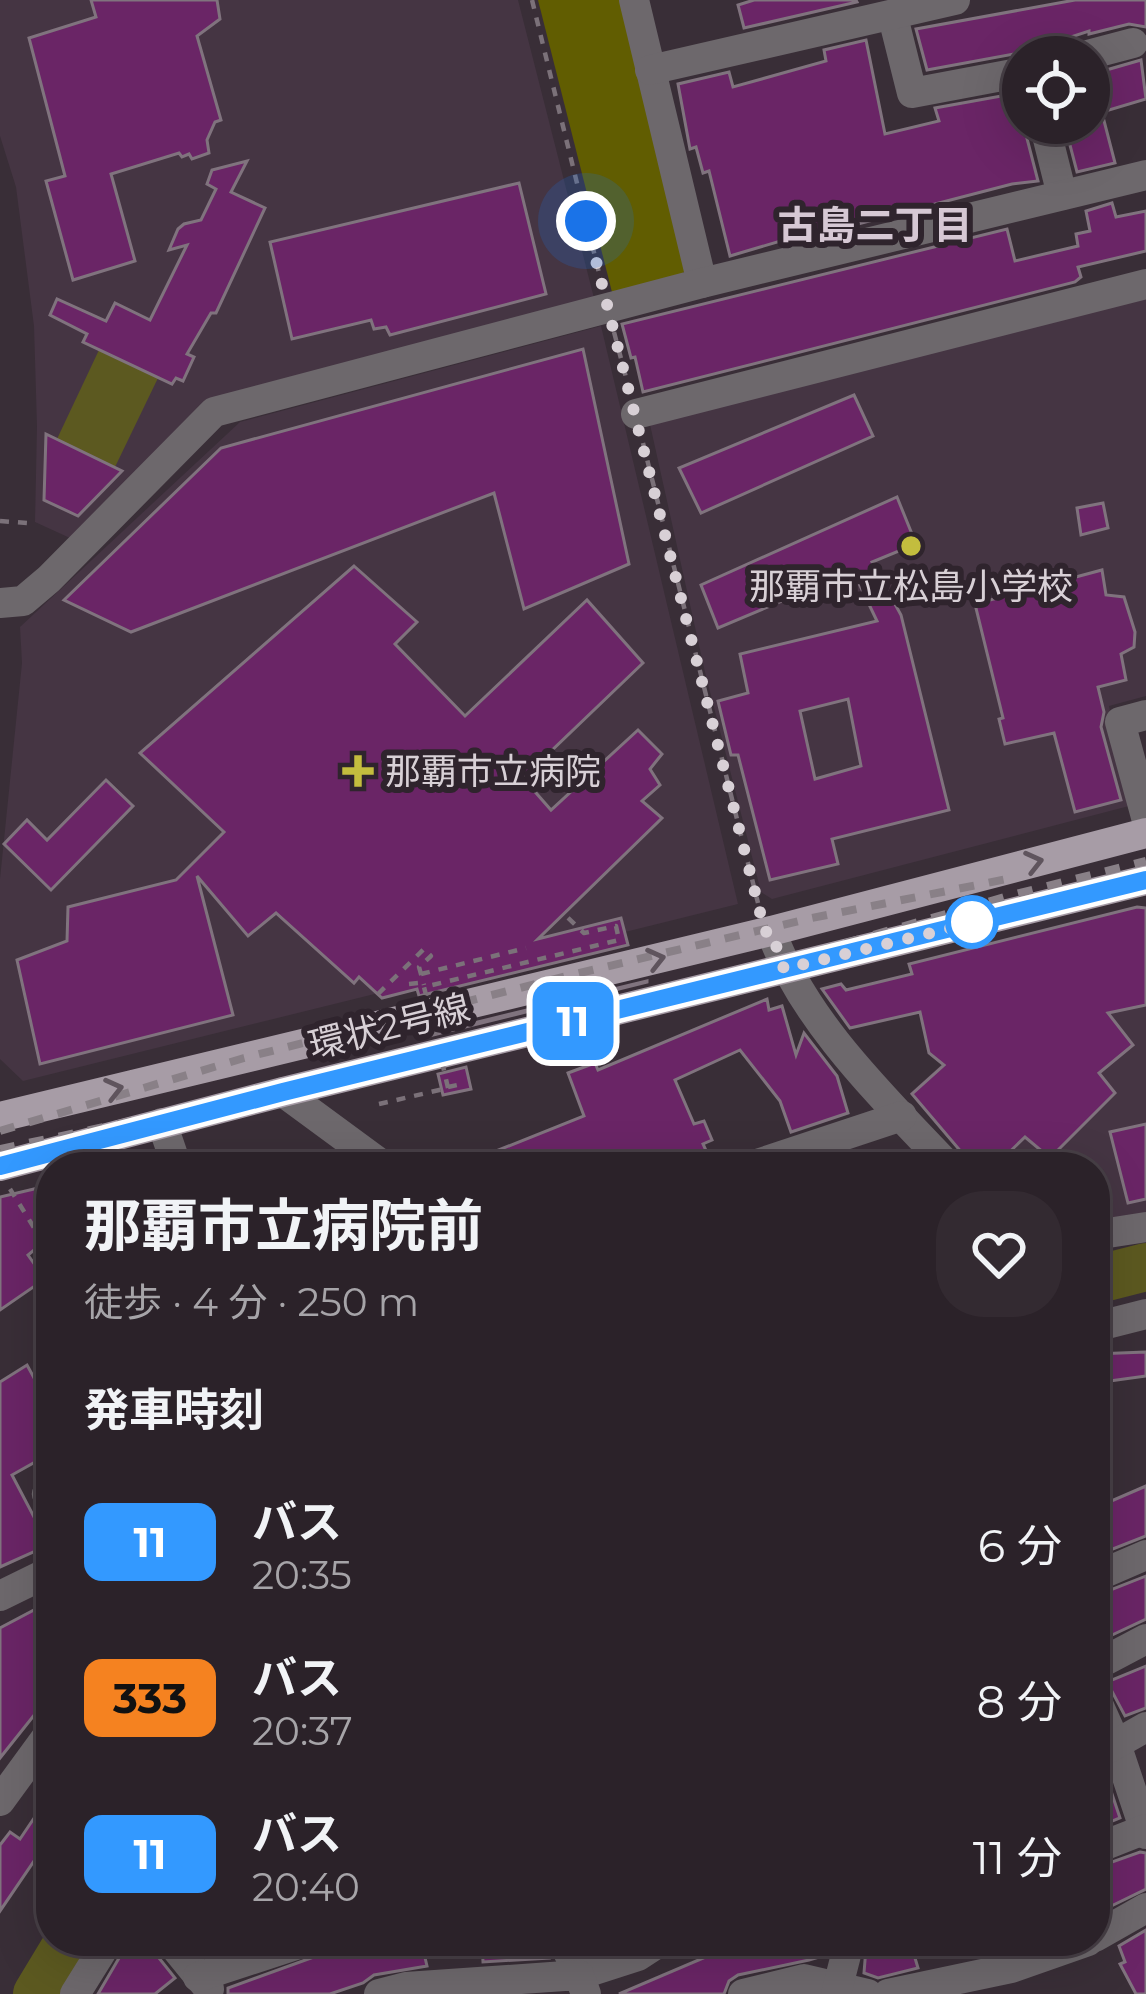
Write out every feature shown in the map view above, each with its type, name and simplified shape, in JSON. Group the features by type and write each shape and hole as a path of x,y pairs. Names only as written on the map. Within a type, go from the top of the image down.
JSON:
{"main road":[{"name":"環状2号線","path":"0,1117 768,932 1146,833"},
{"name":"環状2号線","path":"95,1152 161,1123 1146,880"},
{"name":"環状2号線","path":"4,1175 36,1167"}],"street":[{"path":"634,0 702,284"},
{"path":"650,70 955,0"},
{"path":"892,16 912,93 1002,76"},
{"path":"1110,49 1133,43"},
{"path":"1049,144 1062,195"},
{"path":"0,603 23,601 49,579 214,412 702,284 1146,175"},
{"path":"636,414 1146,284"},
{"path":"1146,715 1120,722 1146,817"},
{"path":"768,932 806,1005 936,1152"},
{"path":"283,1092 365,1152"},
{"path":"793,1152 902,1116"},
{"path":"161,1123 172,1152"},
{"path":"1110,1233 1146,1227"},
{"path":"1110,1323 1146,1314"},
{"path":"1110,1571 1146,1555"},
{"path":"0,1596 36,1578"},
{"path":"1110,1658 1146,1639"},
{"path":"1110,1747 1146,1727"},
{"path":"0,1801 36,1752"},
{"path":"1110,1760 1146,1831 1110,1844"},
{"path":"1110,1928 1146,1908"},
{"path":"75,1994 99,1956"},
{"path":"182,1956 206,1986 274,1956"},
{"path":"569,1956 583,1984"},
{"path":"379,1994 406,1987 583,1984 638,1956"},
{"path":"837,1990 846,1956"},
{"path":"888,1994 1011,1968 1044,1956"},
{"path":"743,1994 804,1979 868,1994"}],"path":[{"path":"532,0 768,932"},
{"path":"0,521 27,524"},
{"path":"564,914 584,933 587,947"},
{"path":"409,984 619,940 616,926 584,933"},
{"path":"423,981 526,948"},
{"path":"378,994 424,949 431,956 419,967 448,1087"},
{"path":"435,1031 455,1026"},
{"path":"379,1104 462,1084"},
{"path":"4,1175 36,1229"}],"shaded area":[{"path":"0,0 518,0 594,298 210,400 70,538 35,522 34,326 16,187 0,136"},
{"path":"538,0 620,0 687,267 676,284 614,300"},
{"name":"那覇市立松島小学校","path":"1146,299 1146,696 1109,706 1129,806 772,899 761,892 705,672 649,420"},
{"name":"那覇市立病院","path":"601,326 738,904 23,1081 0,1059 0,879 22,663 20,627 240,422"},
{"path":"99,350 158,378 115,467 57,439"},
{"path":"1146,983 1146,1216 1110,1222 1110,1152 960,1152 910,1093 1030,985"}],"building":[{"path":"91,0 217,0 220,19 197,36 221,120 215,122 207,140 209,153 192,159 179,153 111,174 135,261 73,280 46,181 65,176 29,38 96,17"},
{"path":"754,0 857,2 744,28 738,5"},
{"path":"1075,0 1146,0 1146,27 1129,24 1074,36 1002,36 1002,56 927,70 916,29"},
{"path":"866,40 885,134 939,121 935,108 1002,96 1002,144 1028,144 1038,181 812,236 811,232 730,256 709,171 703,173 696,147 690,149 678,84 729,72 733,87 826,61 824,50"},
{"path":"1141,60 1146,99 1110,110 1110,69"},
{"path":"1070,144 1110,144 1115,163 1077,172"},
{"path":"247,161 231,192 265,208 216,313 211,313 187,354 194,357 183,381 176,378 172,384 83,342 87,334 50,315 57,299 106,321 115,303 150,320 187,245 169,250 178,229 201,220 216,189 207,184 212,170"},
{"path":"519,183 546,294 390,335 386,327 374,329 371,320 292,339 270,242"},
{"path":"1112,203 1116,217 1146,211 1146,251 1078,267 1081,277 1075,282 643,392 622,324 1007,229 1015,261 1078,246 1076,234 1090,231 1086,211"},
{"path":"583,349 629,564 524,609 494,493 131,632 64,600 221,448"},
{"path":"854,395 873,436 701,513 679,468"},
{"path":"46,434 122,471 78,516 44,500"},
{"path":"897,497 916,544 872,562 901,615 949,810 832,839 838,864 770,880 738,755 731,755 718,701 748,693 740,654 877,621 853,571 718,628 701,585","holes":["848,699 861,766 815,779 800,711"]},
{"path":"1103,503 1108,528 1081,535 1077,508"},
{"name":"那覇市立病院","path":"354,566 417,622 395,644 465,716 587,600 643,663 523,778 551,810 638,730 662,754 650,769 660,785 642,801 662,818 538,939 621,918 628,945 419,996 417,989 382,998 359,977 354,983 276,913 248,936 197,876 233,1015 40,1064 17,960 67,941 68,907 176,880 224,832 140,753"},
{"path":"1102,570 1106,595 1124,597 1135,632 1134,647 1121,654 1126,680 1098,687 1104,712 1101,727 1121,800 1075,812 1054,733 1005,744 975,604"},
{"path":"106,780 133,806 51,890 4,844 27,820 47,840"},
{"path":"1146,908 1146,1005 1108,1013 1133,1045 1099,1073 1115,1093 1056,1152 1043,1152 1025,1137 1010,1152 961,1152 912,1094 944,1065 929,1053 920,1012 850,1028 822,989 841,984 846,990 912,974 909,964"},
{"path":"647,981 429,1036 428,1034"},
{"path":"767,999 769,1010 782,1006 796,1055 804,1033 837,1076 848,1113 791,1132 780,1101 740,1050 675,1080 694,1124 704,1121 712,1140 703,1144 707,1152 494,1152 584,1116 568,1073 595,1063 598,1070"},
{"path":"466,1067 471,1089 443,1095 438,1074"},
{"path":"1146,1124 1146,1199 1128,1203 1110,1132"},
{"path":"36,1189 36,1248 28,1255 36,1266 36,1285 0,1310 0,1197"},
{"path":"1146,1352 1146,1376 1110,1381 1110,1353"},
{"path":"27,1365 36,1382 36,1461 12,1475 36,1521 36,1551 0,1567 0,1382"},
{"path":"1146,1486 1146,1536 1110,1550 1110,1502"},
{"path":"1146,1576 1146,1619 1110,1636 1110,1590"},
{"path":"36,1609 36,1713 0,1758 0,1628"},
{"path":"1146,1666 1146,1708 1125,1716 1110,1681"},
{"path":"1110,1788 1120,1818 1110,1822"},
{"path":"36,1815 36,1858 0,1911 0,1845 10,1832 20,1839"},
{"path":"1146,1853 1146,1889 1110,1907 1110,1863"},
{"path":"1146,1930 1146,1994 1136,1994 1120,1964 1125,1962 1119,1946"},
{"path":"120,1956 157,1956 175,1978 155,1994 98,1994"},
{"path":"316,1956 425,1956 427,1966 374,1975 330,1994 228,1994 228,1988"},
{"path":"483,1956 549,1958 483,1962"},
{"path":"708,1956 823,1956 738,1975 729,1981 724,1994 619,1994"},
{"path":"865,1956 914,1956 918,1968 878,1978 864,1973"}],"waterway":[{"path":"1110,1276 1146,1267"},
{"path":"37,1994 60,1956"}],"railway":[{"path":"0,1149 297,1086 649,1000 1146,861"},
{"path":"0,1131 244,1058 567,976 812,918 1007,879"}],"bus line":[{"name":"11","path":"53,1152 1146,880"},
{"name":"11","path":"0,1166 36,1156"}],"place":[{"name":"那覇市立松島小学校","path":"911,546"},
{"name":"那覇市立病院","path":"358,771"}],"district":[{"name":"古島二丁目","path":"875,225"}],"route":[{"path":"586,221 765,932 771,931 784,969 984,920 972,922"}]}
